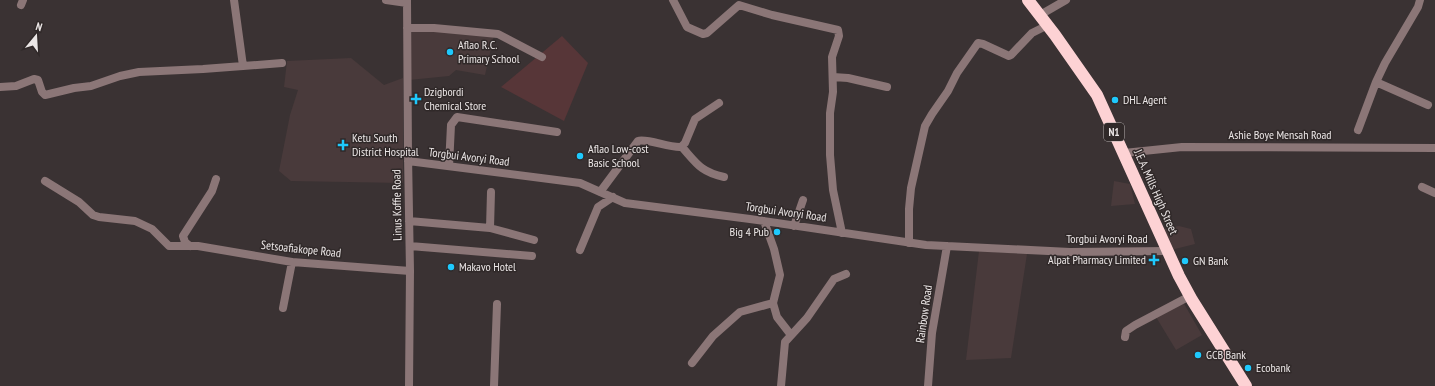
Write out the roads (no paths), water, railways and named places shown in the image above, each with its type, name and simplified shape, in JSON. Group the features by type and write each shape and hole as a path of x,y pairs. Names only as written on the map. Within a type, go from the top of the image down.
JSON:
{"highway":[{"name":"J.E.A. Mills High Street","path":"1028,0 1048,25 1097,95 1124,152 1167,251 1190,296"},
{"name":"N1","path":"1190,296 1246,386"}],"street":[{"path":"234,0 243,66"},
{"path":"386,0 407,2"},
{"path":"673,0 686,27 703,34 707,33 739,5 772,15 838,30 839,36 832,57 833,77 830,155 833,190 842,233"},
{"path":"1040,15 1066,0"},
{"path":"1358,130 1376,82 1385,63 1418,7 1420,0"},
{"name":"Linus Koffie Road","path":"407,2 410,246 409,386"},
{"path":"909,243 909,209 911,188 926,126 957,74 978,43 1009,56 1032,33 1048,25"},
{"path":"407,28 434,28 498,34 542,57"},
{"path":"0,87 16,86 34,78 38,80 42,92 45,95 74,88 91,86 120,76 139,72 282,63"},
{"path":"833,77 848,78 886,87"},
{"path":"1376,82 1428,105"},
{"path":"682,147 695,119 718,103"},
{"path":"448,166 452,125 457,117 462,116 557,132"},
{"path":"600,192 638,141 644,140 677,148 682,147"},
{"path":"682,147 705,171 724,177"},
{"name":"Ashie Boye Mensah Road","path":"1124,152 1182,147 1435,148"},
{"name":"Torgbui Avoryi Road","path":"408,161 580,183 625,203 764,221 909,243 1070,252 1167,251"},
{"path":"190,246 185,242 183,236 212,191 216,179"},
{"name":"Setsoafiakope Road","path":"45,181 79,202 93,215 134,221 152,229 169,246 190,246 292,262 410,270"},
{"path":"1422,188 1435,193"},
{"path":"490,228 491,192"},
{"path":"580,250 598,207 613,197"},
{"path":"794,226 803,200"},
{"path":"409,220 490,228 534,240"},
{"path":"764,221 774,248 780,275 772,303 777,317 791,335"},
{"path":"410,246 532,256"},
{"name":"Rainbow Road","path":"928,386 932,333 947,246"},
{"path":"283,308 292,262"},
{"path":"781,386 785,342 806,318 834,279 846,274"},
{"path":"1125,338 1126,331 1135,325 1190,296"},
{"path":"692,363 713,336 740,312 772,303"},
{"path":"494,386 497,304"}],"place":[{"name":"Aflao R.C. Primary School","path":"450,52"},
{"name":"Dzigbordi Chemical Store","path":"416,99"},
{"name":"DHL Agent","path":"1115,100"},
{"name":"Ketu South District Hospital","path":"343,145"},
{"name":"Aflao Low-cost Basic School","path":"580,156"},
{"name":"Big 4 Pub","path":"777,232"},
{"name":"Alpat Pharmacy Limited","path":"1154,260"},
{"name":"GN Bank","path":"1185,261"},
{"name":"Makavo Hotel","path":"451,267"},
{"name":"GCB Bank","path":"1198,355"},
{"name":"Ecobank","path":"1248,368"}]}
